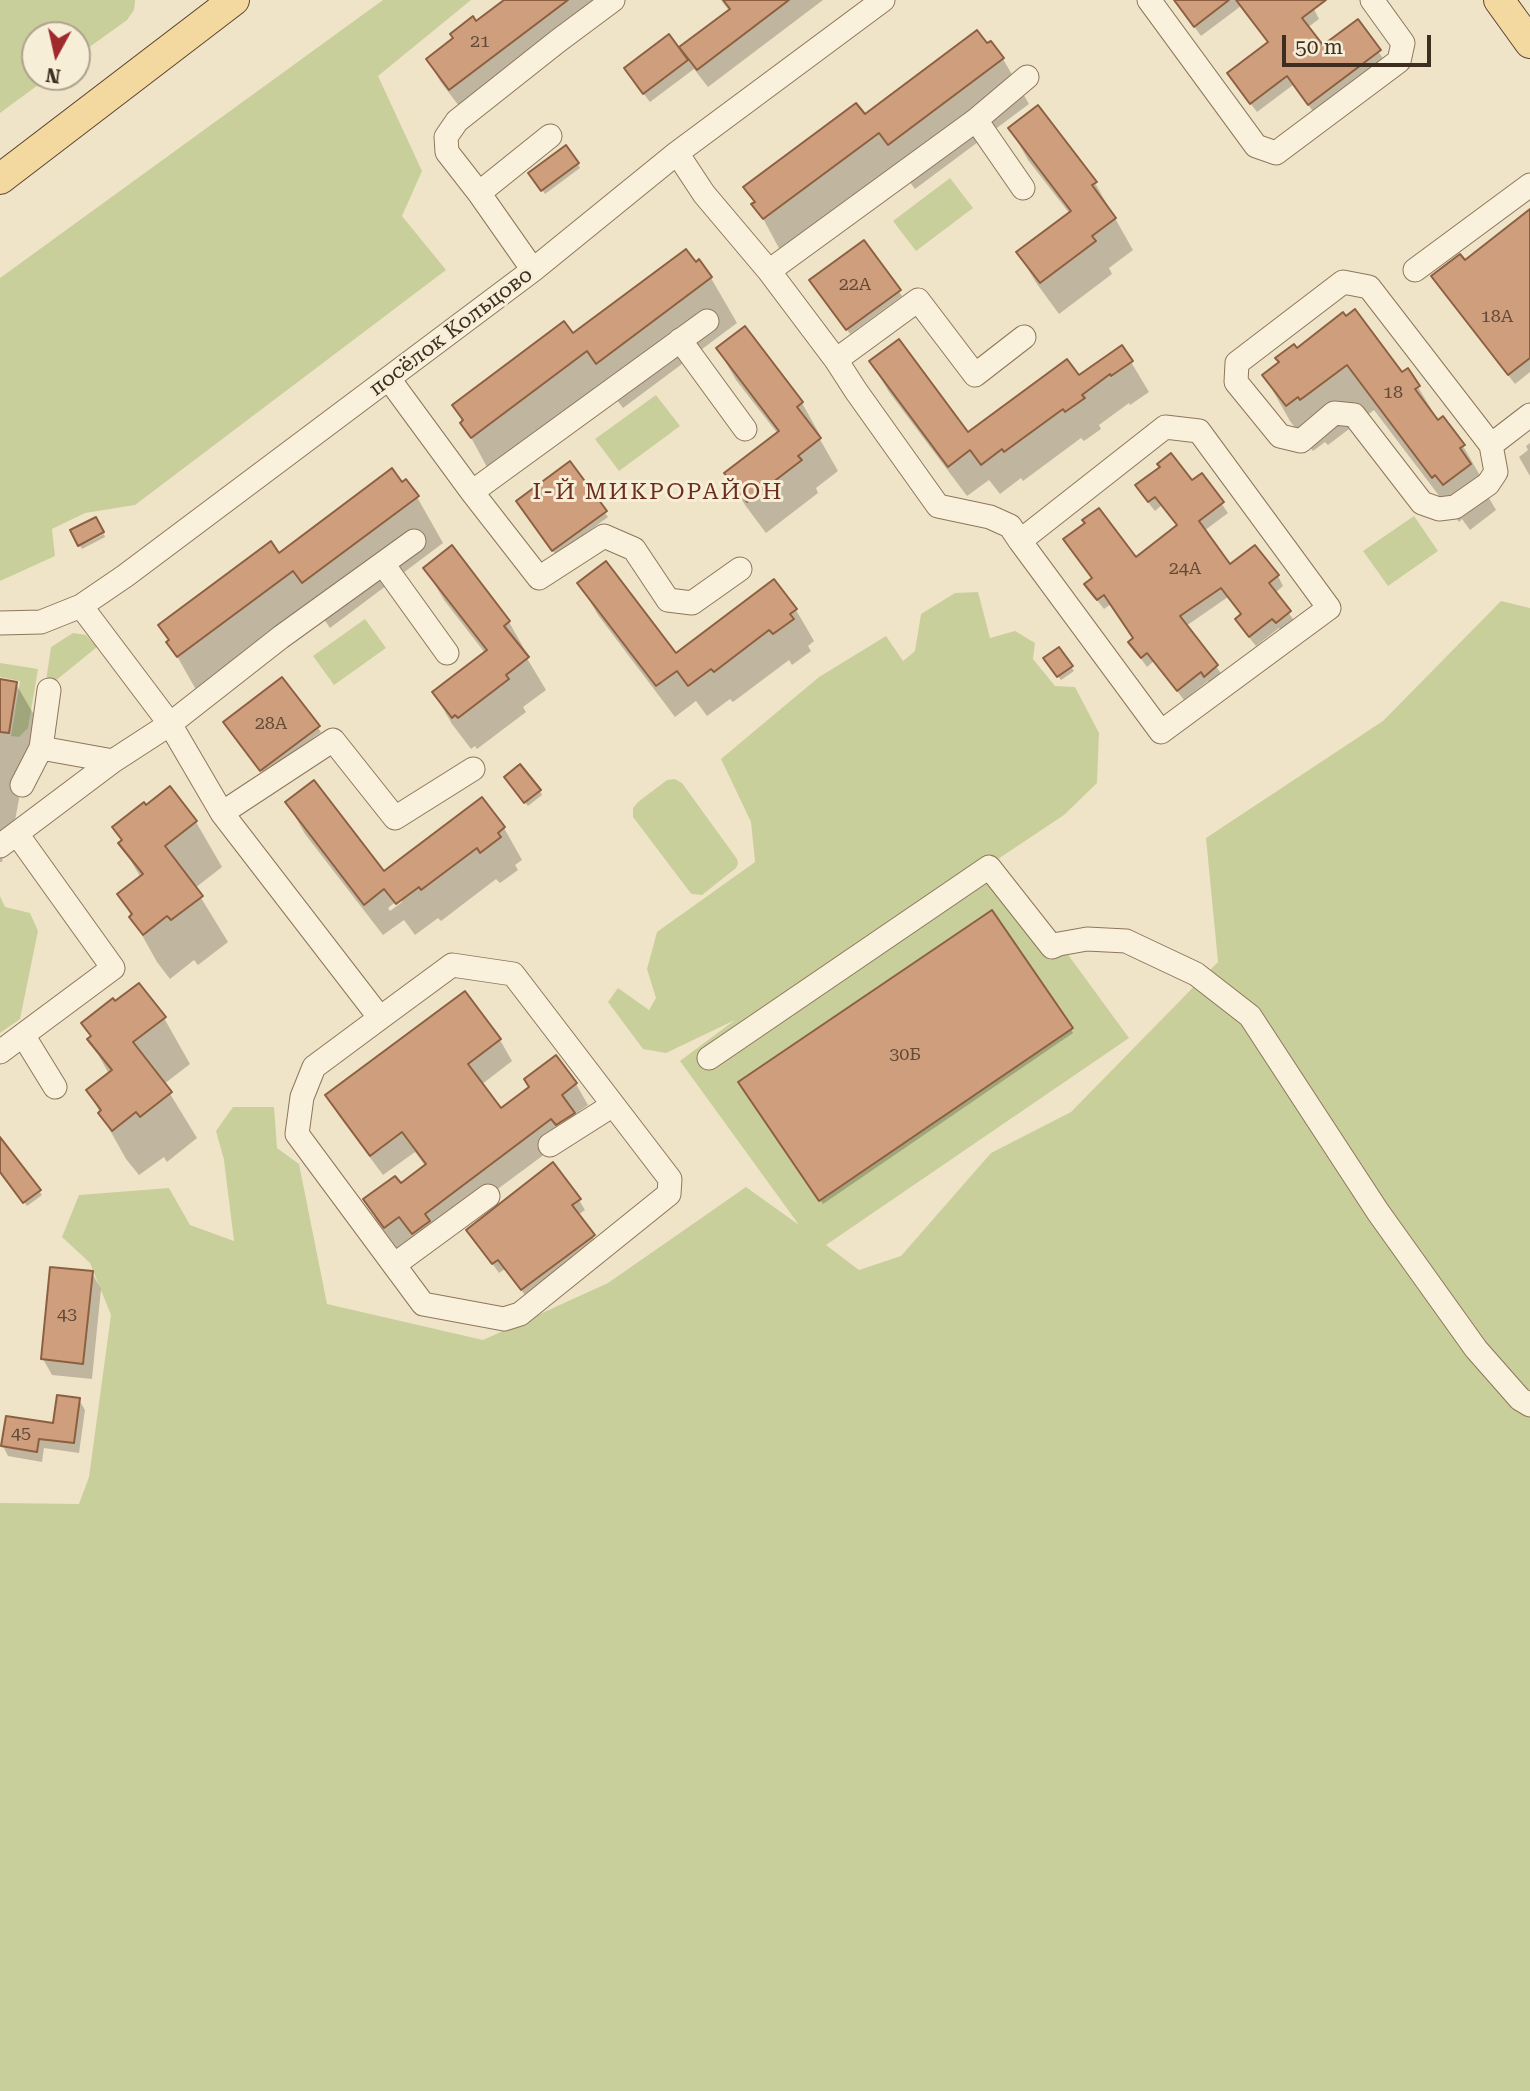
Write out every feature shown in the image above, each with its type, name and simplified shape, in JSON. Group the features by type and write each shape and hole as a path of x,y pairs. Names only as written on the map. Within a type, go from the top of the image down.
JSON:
{"main road":[{"path":"0,179 233,0"},
{"path":"1499,0 1530,43"}],"street":[{"path":"533,270 447,152 446,137 457,121 613,0"},
{"name":"посёлок Кольцово","path":"0,623 41,622 81,606 125,576 533,270 677,153 883,0"},
{"path":"1149,0 1256,146 1276,153 1399,61 1403,43 1372,0"},
{"path":"769,271 976,120 1027,77"},
{"path":"976,120 1023,188"},
{"path":"479,193 550,136"},
{"path":"677,153 704,194 769,271 836,360 938,506 990,517 1010,526 1020,541 1161,732 1329,607 1199,430 1165,427 1020,541"},
{"path":"1415,270 1530,185"},
{"path":"1343,282 1369,287 1491,445 1496,472 1488,484 1455,506 1439,509 1422,503 1354,415 1334,413 1301,441 1280,436 1236,382 1237,363 1343,282"},
{"path":"836,360 918,300 975,374 1024,337"},
{"path":"472,492 707,321"},
{"path":"680,340 746,429"},
{"path":"389,379 539,578 604,536 634,549 668,600 692,603 740,569"},
{"path":"1491,445 1530,415"},
{"path":"0,1052 113,968 9,840 113,761 170,724 281,637 414,541"},
{"path":"383,564 447,653"},
{"path":"81,606 170,724 222,813 380,1018"},
{"path":"22,785 41,748 50,690"},
{"path":"222,813 333,740 395,818 473,769"},
{"path":"41,748 113,761"},
{"path":"709,1058 989,867 1052,947 1087,939 1126,941 1196,974 1250,1016 1378,1212 1476,1349 1520,1399 1530,1405"},
{"path":"452,965 513,974 670,1179 669,1194 520,1314 504,1319 423,1304 298,1134 302,1097 314,1067 380,1018 452,965"},
{"path":"23,1035 55,1087"},
{"path":"550,1145 613,1105"},
{"path":"394,1265 488,1196"}],"green space":[{"path":"0,0 135,0 134,10 127,20 91,46 91,21 21,21 21,91 30,91 0,113"},
{"path":"383,0 471,0 378,76 422,171 402,216 446,270 135,505 85,513 52,529 55,556 0,581 0,278"},
{"path":"950,178 973,208 916,251 893,221"},
{"path":"656,395 680,426 619,471 595,439"},
{"path":"1414,516 1438,551 1388,586 1363,551"},
{"path":"978,592 990,638 1015,631 1035,643 1033,659 1055,686 1075,687 1099,733 1097,783 1064,815 998,859 1129,1038 826,1245 859,1270 901,1256 991,1153 1071,1112 1218,962 1206,838 1383,721 1501,601 1530,608 1530,2091 0,2091 0,1503 79,1504 89,1477 111,1315 90,1263 62,1237 79,1195 169,1188 190,1225 234,1241 224,1160 216,1131 233,1107 274,1107 277,1148 299,1164 327,1304 483,1340 608,1283 746,1187 799,1225 680,1061 735,1020 666,1053 643,1049 608,1002 618,988 649,1010 656,998 647,969 657,932 755,862 751,822 721,759 819,677 886,636 903,661 915,651 921,614 955,593"},
{"path":"365,619 386,648 334,685 313,656"},
{"path":"73,633 86,635 97,647 54,682 46,681 51,647"},
{"path":"0,663 38,669 28,728 19,737 11,736 20,681 0,677"},
{"path":"675,779 682,783 737,859 736,868 702,895 689,891 633,817 633,808 638,802 667,780"},
{"path":"0,896 5,907 30,913 38,931 20,1019 0,1033"}],"building":[{"path":"504,0 568,0 449,90 426,59 453,38 450,34 473,16 476,21"},
{"path":"723,0 789,0 697,70 679,47 730,9"},
{"path":"1174,0 1229,0 1194,27"},
{"path":"1236,0 1326,0 1302,18 1323,45 1358,19 1381,50 1308,105 1287,76 1250,104 1227,73 1268,42"},
{"path":"977,30 987,43 991,41 1004,58 888,145 879,133 763,219 751,204 755,202 743,187 856,103 865,114"},
{"path":"669,34 688,60 643,94 624,68"},
{"path":"1038,105 1097,182 1092,185 1116,218 1092,236 1096,241 1040,283 1016,252 1071,211 1008,128"},
{"path":"566,145 579,163 541,191 528,173"},
{"path":"1530,209 1530,358 1508,375 1431,276 1460,254 1465,260"},
{"path":"864,240 901,290 846,330 809,280"},
{"path":"686,249 696,262 699,259 712,277 596,364 587,351 471,438 452,405 564,321 573,333"},
{"path":"1355,309 1402,372 1408,368 1420,386 1415,389 1438,420 1443,416 1465,445 1460,448 1471,464 1443,485 1435,475 1432,478 1347,365 1300,400 1298,397 1286,406 1262,375 1279,362 1275,358 1294,344 1297,348 1343,312 1346,316"},
{"path":"745,326 803,402 797,407 821,438 798,456 802,460 747,502 724,473 779,431 716,348"},
{"path":"899,339 968,432 1067,359 1079,375 1122,345 1133,361 1111,376 1110,374 1082,395 1085,398 1065,412 1063,409 1004,452 1002,449 981,465 970,450 948,467 869,361"},
{"path":"1171,453 1192,480 1202,473 1224,502 1199,521 1230,564 1255,545 1279,575 1269,583 1291,611 1276,623 1272,619 1249,637 1235,619 1241,614 1221,588 1180,616 1218,665 1204,677 1201,672 1177,691 1147,653 1141,658 1128,642 1133,638 1104,595 1097,600 1084,584 1092,578 1063,539 1085,523 1082,520 1099,508 1136,557 1177,525 1155,497 1148,502 1135,485 1160,467 1157,464"},
{"path":"570,461 607,511 552,551 516,501"},
{"path":"392,468 402,482 406,479 419,496 302,583 293,571 177,657 158,625 271,541 279,553"},
{"path":"96,517 104,532 78,546 70,530"},
{"path":"452,545 510,621 504,626 529,657 506,675 509,679 458,718 455,715 452,718 432,692 487,650 423,568"},
{"path":"606,561 676,653 774,579 797,609 790,614 794,619 773,634 769,630 714,672 711,669 688,686 677,671 656,686 577,583"},
{"path":"1059,647 1073,666 1057,677 1043,658"},
{"path":"282,677 320,726 260,771 223,722"},
{"path":"0,679 17,682 9,733 0,732"},
{"path":"520,764 541,790 524,803 504,777"},
{"path":"314,780 384,871 482,797 505,827 498,833 501,837 480,853 477,848 421,890 419,887 396,904 384,889 364,905 285,802"},
{"path":"170,786 197,821 165,846 203,896 171,920 167,916 143,935 129,917 132,914 117,894 143,874 118,843 122,840 112,827"},
{"path":"992,910 1073,1028 819,1201 738,1082"},
{"path":"139,983 166,1017 133,1042 172,1092 140,1117 136,1112 112,1131 98,1113 101,1110 86,1090 112,1070 87,1039 91,1036 81,1023 113,998 115,1001"},
{"path":"465,991 501,1039 468,1064 501,1108 529,1087 524,1079 556,1055 577,1083 562,1095 575,1113 556,1125 551,1119 425,1214 430,1221 412,1234 399,1217 384,1228 363,1199 395,1176 401,1183 426,1164 402,1132 370,1156 325,1095"},
{"path":"0,1137 41,1190 23,1203 0,1172"},
{"path":"553,1162 581,1199 572,1205 595,1235 521,1290 498,1260 492,1264 466,1230"},
{"path":"50,1267 93,1271 83,1364 41,1359"},
{"path":"57,1395 80,1398 74,1443 39,1439 37,1452 1,1446 6,1416 53,1423"}],"district":[{"name":"I-Й МИКРОРАЙОН","path":"658,492"}]}
